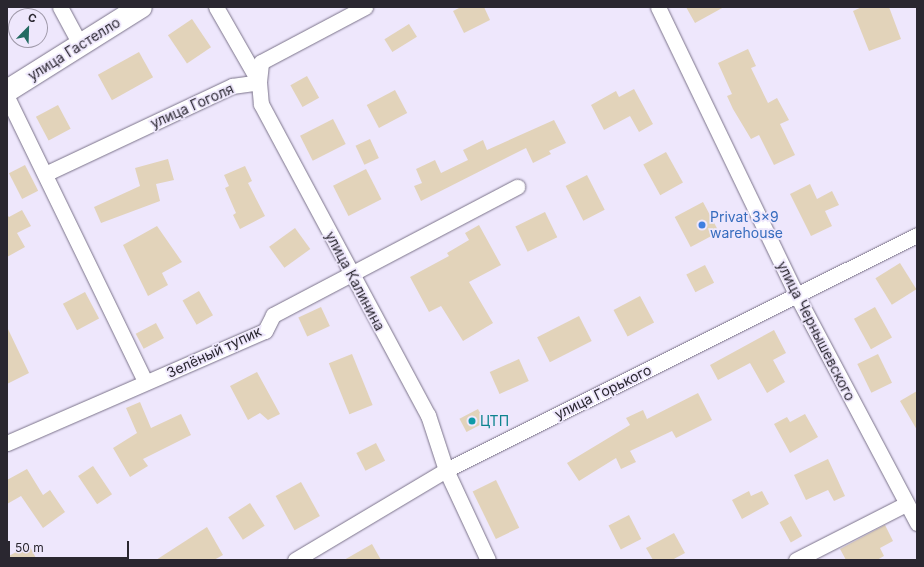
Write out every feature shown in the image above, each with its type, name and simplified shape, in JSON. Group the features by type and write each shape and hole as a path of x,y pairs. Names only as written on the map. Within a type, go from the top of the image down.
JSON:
{"main road":[{"name":"улица Гастелло","path":"7,91 141,7"}],"street":[{"path":"60,7 81,46"},
{"name":"улица Калинина","path":"216,7 259,82 260,104 428,415 446,470 488,560"},
{"path":"259,82 261,62 365,7"},
{"name":"улица Чернышевского","path":"658,7 797,296 917,523"},
{"name":"улица Гоголя","path":"45,174 232,86 259,82"},
{"path":"7,97 145,381"},
{"name":"Зелёный тупик","path":"7,443 145,381 178,371 265,331 274,314 517,187"},
{"name":"улица Горького","path":"295,560 446,470 917,235"},
{"path":"796,560 906,504"}],"building":[{"path":"461,7 484,7 490,20 464,33 453,11"},
{"path":"686,7 724,7 695,23"},
{"path":"862,7 889,7 901,39 869,51 853,11"},
{"path":"192,19 211,47 187,63 168,35"},
{"path":"409,24 417,37 392,52 384,39"},
{"path":"748,49 756,66 751,68 768,103 777,98 789,120 780,124 795,155 774,165 759,135 751,139 733,109 727,96 732,94 718,63"},
{"path":"139,52 153,77 112,100 98,75"},
{"path":"307,76 319,98 303,107 290,85"},
{"path":"634,89 653,124 639,132 630,116 604,130 591,105 616,91 619,97"},
{"path":"395,90 407,113 379,128 367,105"},
{"path":"58,105 71,129 49,141 36,117"},
{"path":"333,119 346,144 313,161 300,136"},
{"path":"554,120 566,143 549,151 551,154 533,163 526,148 421,201 414,186 422,183 416,169 435,160 441,173 468,160 463,150 483,140 487,150"},
{"path":"370,139 379,158 364,165 355,146"},
{"path":"666,152 683,183 660,195 643,165"},
{"path":"168,159 174,180 156,184 160,201 101,223 94,207 140,186 135,168"},
{"path":"25,165 38,191 22,199 9,173"},
{"path":"245,166 252,181 248,183 265,216 240,229 233,215 236,213 225,188 229,186 224,175"},
{"path":"366,169 381,199 348,216 333,186"},
{"path":"587,175 605,210 583,221 566,186"},
{"path":"810,184 817,199 832,191 839,205 825,211 832,226 811,236 790,194"},
{"path":"703,202 719,232 691,247 675,217"},
{"path":"22,210 31,226 17,233 25,247 7,257 7,215 9,217"},
{"path":"545,212 557,237 528,252 515,226"},
{"path":"479,225 501,265 469,282 493,323 463,341 441,306 429,312 410,277 449,256 447,253 469,240 465,233"},
{"path":"157,226 182,262 162,273 168,285 148,296 123,245"},
{"path":"295,228 310,249 284,268 269,247"},
{"path":"900,263 916,289 892,305 875,278"},
{"path":"705,265 714,283 695,292 686,275"},
{"path":"199,291 213,315 197,325 183,300"},
{"path":"85,292 99,318 77,330 63,304"},
{"path":"640,296 654,322 628,337 614,310"},
{"path":"321,307 330,326 307,337 298,318"},
{"path":"875,307 892,338 871,349 854,319"},
{"path":"579,316 592,341 550,362 537,337"},
{"path":"156,323 164,338 144,349 136,334"},
{"path":"7,327 29,373 7,384"},
{"path":"774,330 786,353 773,360 785,382 767,393 750,363 718,380 710,365"},
{"path":"352,354 373,405 349,414 329,363"},
{"path":"878,354 892,383 871,393 857,364"},
{"path":"519,359 529,381 500,394 490,372"},
{"path":"257,372 280,414 268,420 260,413 248,420 230,386"},
{"path":"917,391 917,430 900,401"},
{"path":"698,393 712,420 676,438 672,431 630,451 636,462 621,469 616,458 579,481 567,463 630,425 626,418 643,410 647,419"},
{"path":"140,402 151,428 181,414 191,435 143,459 148,466 130,477 113,448 137,433 126,408"},
{"name":"ЦТП","path":"478,409 485,422 467,432 459,419"},
{"path":"805,414 818,437 790,453 774,424 787,417 790,422"},
{"path":"376,443 385,461 365,471 356,453"},
{"path":"828,459 845,496 834,501 828,490 806,500 794,475"},
{"path":"93,466 112,494 97,504 78,476"},
{"path":"27,469 43,495 50,490 65,512 43,528 21,496 7,504 7,480"},
{"path":"496,480 519,528 496,539 473,491"},
{"path":"301,482 320,516 295,530 276,496"},
{"path":"749,491 751,496 762,491 769,504 742,519 732,500"},
{"path":"250,503 265,526 243,540 228,517"},
{"path":"629,515 641,539 621,549 609,525"},
{"path":"791,516 802,536 791,542 780,522"},
{"path":"885,525 893,541 880,548 884,556 877,560 846,560 840,549"},
{"path":"207,527 223,555 214,560 156,560"},
{"path":"674,533 685,553 672,560 653,560 646,548"},
{"path":"372,544 381,560 344,560"},
{"path":"29,545 37,560 7,560 7,557"}],"place":[{"name":"Privat 3x9 warehouse","path":"702,225"},
{"name":"ЦТП","path":"472,421"}]}
